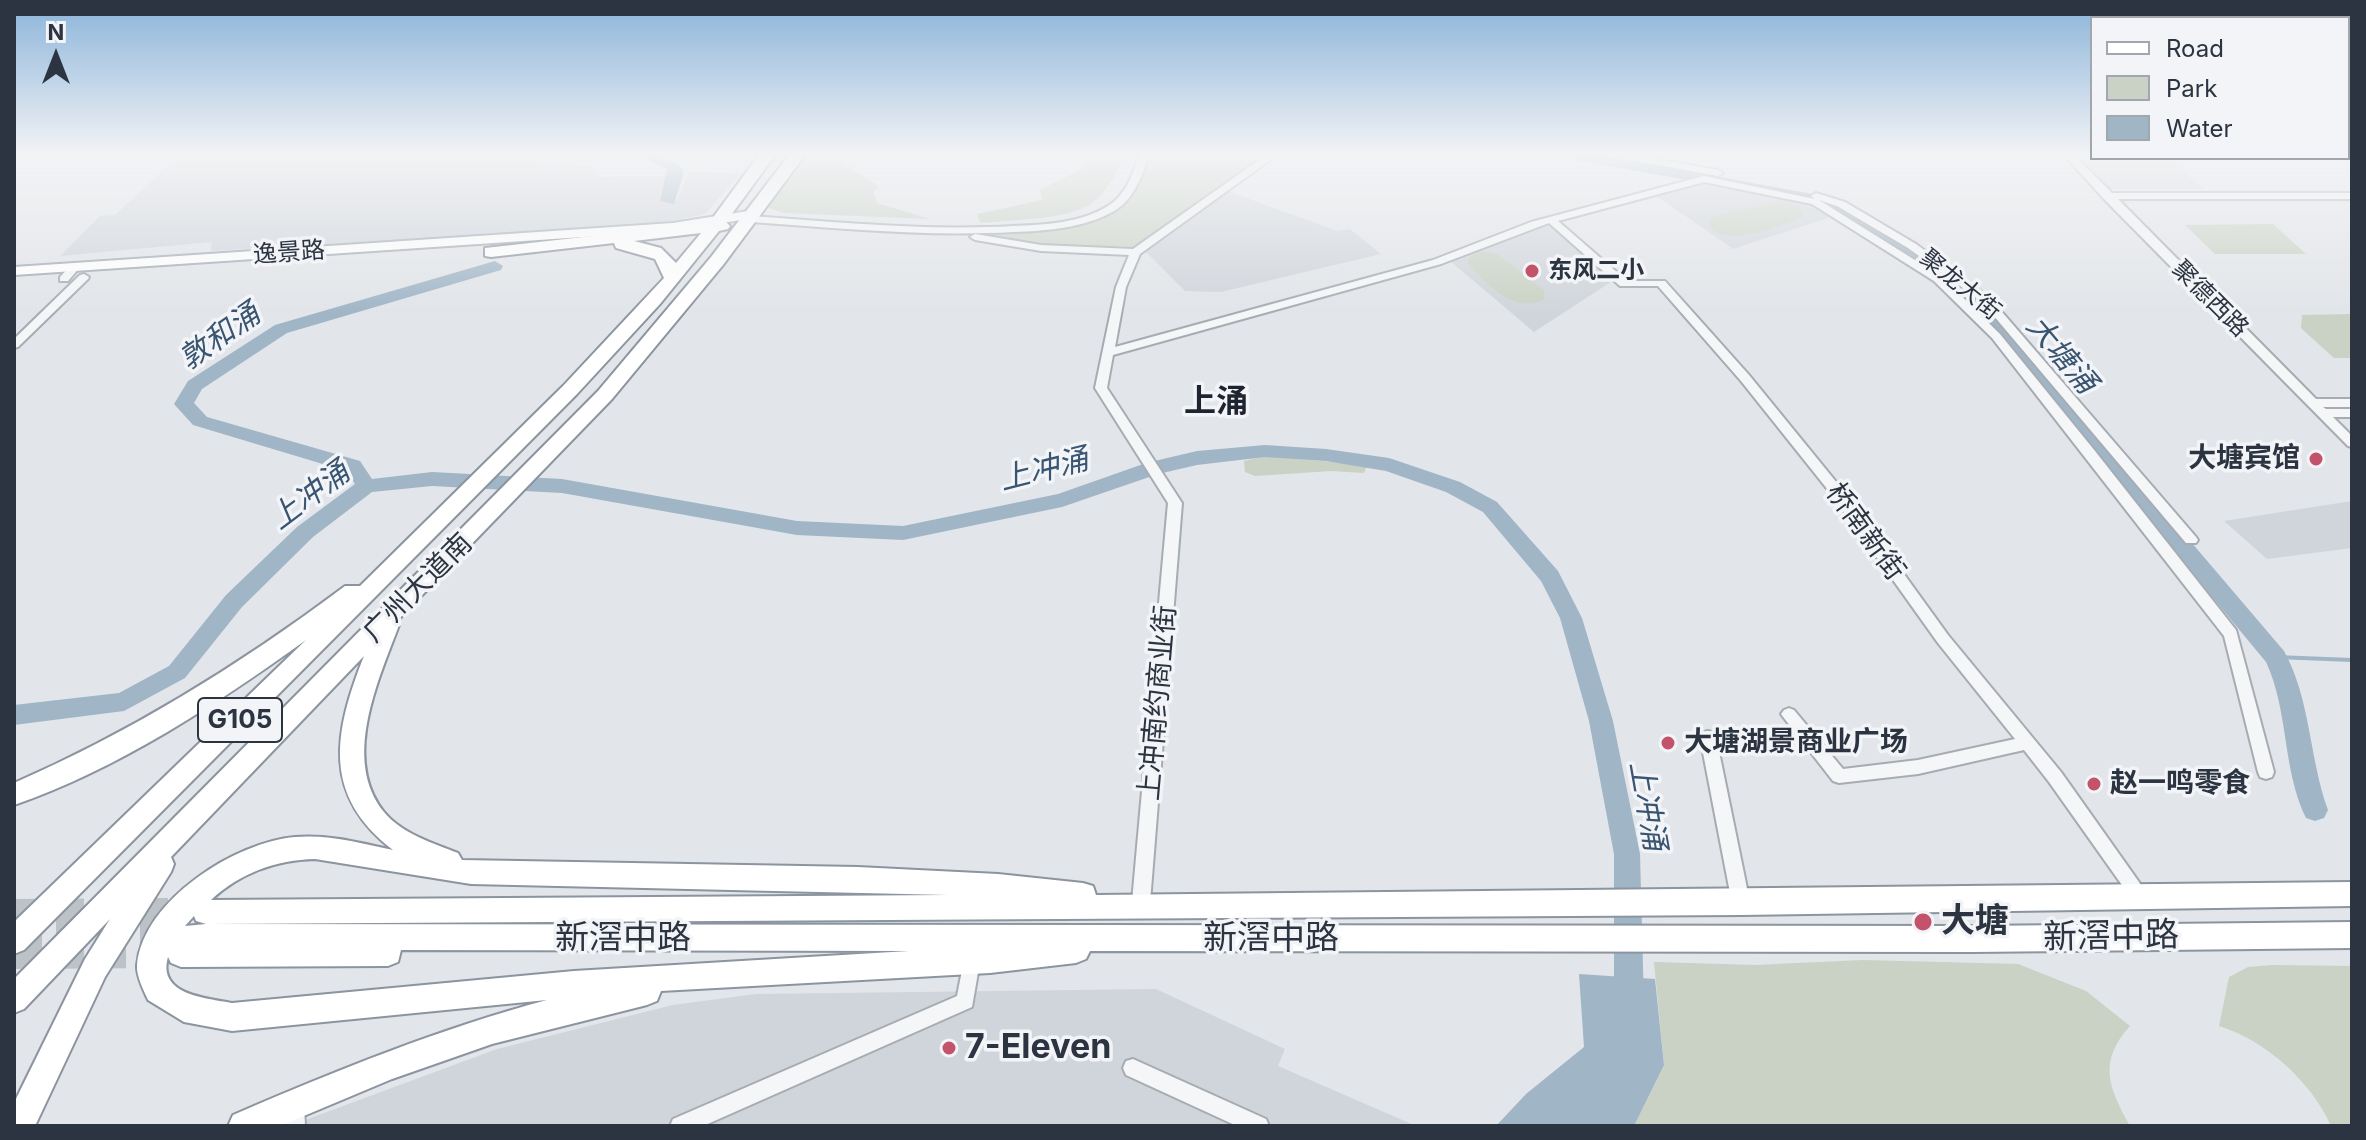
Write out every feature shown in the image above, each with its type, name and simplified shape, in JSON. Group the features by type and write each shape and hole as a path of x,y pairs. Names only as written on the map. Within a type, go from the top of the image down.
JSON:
{"highway":[{"name":"广州大道南","path":"14,999 506,499 637,360 723,229 733,208"},
{"path":"740,208 750,217"},
{"path":"491,252 554,242 723,229 750,217 757,208"},
{"name":"广州大道南","path":"14,941 508,453 586,373 672,277 723,229"},
{"path":"617,239 660,253 671,266 672,277"},
{"path":"14,794 105,753 220,688 294,638 421,539"},
{"path":"392,615 356,708 352,729 350,772 368,812 411,847 439,859 471,868 544,875"},
{"path":"19,1126 108,945 199,811"},
{"path":"1145,939 1054,953 971,961 826,966 574,984 232,1017 179,1009 155,985 152,963 157,946 184,903 216,876 259,856 301,847 324,848 431,869 544,875 858,879 998,886 1187,907"},
{"name":"新滘中路","path":"206,912 1741,903 2352,894"},
{"name":"新滘中路","path":"1145,939 2352,935"},
{"path":"186,945 994,950 1145,939"},
{"path":"244,1126 294,1115 427,1050 561,1009 698,981 826,966"}],"main road":[{"name":"逸景路","path":"14,282 64,279 79,272 578,234 723,229"},
{"name":"逸景路","path":"14,271 79,272 491,252 590,245 617,239"}],"street":[{"path":"750,217 980,225 1060,220 1098,208"},
{"path":"750,217 919,228 1026,229 1089,219 1107,208"},
{"path":"1197,208 1135,252 1121,287 1108,353 1437,262 1551,220 1595,208"},
{"path":"1825,208 1938,279 1996,336 2231,634 2266,772"},
{"name":"聚龙大街","path":"1848,208 1912,246 1986,300 2191,540"},
{"name":"聚德西路","path":"2119,208 2352,443"},
{"name":"桥南新街","path":"1551,220 1624,284 1661,283 1745,378 1841,497 1943,639 2028,743 2140,897"},
{"path":"919,228 1041,248 1135,252"},
{"path":"14,345 79,272"},
{"name":"上冲南约商业街","path":"1108,353 1101,388 1175,503 1141,902"},
{"path":"2313,403 2352,403"},
{"path":"2324,413 2352,413"},
{"path":"1789,714 1839,776 1918,767 2028,743"},
{"path":"1708,737 1741,903"},
{"path":"680,1126 965,1001 971,961"},
{"path":"1133,1068 1259,1126"}],"shaded area":[{"path":"122,208 710,208 705,214 653,225 211,251 212,242 60,256 100,216 115,215"},
{"path":"1204,208 1275,208 1337,231 1350,229 1381,254 1221,292 1185,291 1144,250"},
{"path":"1674,208 1818,208 1831,217 1733,249"},
{"name":"东风二小","path":"1551,223 1614,280 1534,332 1450,261"},
{"path":"2352,501 2352,548 2267,559 2224,521"},
{"path":"1156,989 1285,1049 1278,1066 1416,1126 289,1126 497,1049 673,1005 756,994"}],"green space":[{"path":"769,208 894,208 930,219 784,213"},
{"path":"1004,208 1083,208 1055,216 980,223 977,214"},
{"path":"1119,208 1189,208 1132,247 1042,246 941,230 1057,226 1082,223"},
{"path":"1751,208 1799,208 1804,217 1740,236 1716,232 1708,224 1711,218"},
{"path":"2273,224 2306,254 2215,254 2185,225"},
{"path":"1483,251 1497,254 1544,290 1544,300 1521,303 1501,295 1467,263 1470,256"},
{"path":"2352,314 2352,358 2334,358 2301,328 2302,315"},
{"path":"1265,456 1367,465 1364,473 1331,471 1255,476 1245,472 1244,461"},
{"path":"1863,960 2018,964 2086,991 2130,1026 2113,1051 2110,1074 2116,1099 2130,1126 1634,1126 1664,1065 1654,962 1755,965"},
{"path":"2352,966 2352,1126 2331,1126 2312,1094 2285,1065 2253,1041 2219,1026 2229,977 2248,967"}],"water":[{"path":"1579,974 1655,979 1664,1065 1634,1126 1496,1126 1526,1094 1584,1047"}],"waterway":[{"name":"大塘涌","path":"1832,208 1943,276 1977,302 2276,657 2290,693 2308,791 2315,810"},
{"name":"敦和涌","path":"367,486 353,466 200,421 184,404 195,385 281,329 495,266"},
{"name":"上冲涌","path":"367,486 432,479 562,486 797,528 903,533 1062,500 1153,468 1197,458 1265,451 1326,455 1389,465 1453,487 1490,507 1550,577 1571,618 1601,721 1627,854 1629,1005"},
{"name":"上冲涌","path":"14,715 124,702 177,672 234,601 305,532 367,486"},
{"path":"2276,657 2352,660"}],"tunnel":[{"path":"14,913 189,912"},
{"path":"14,937 173,937"},
{"path":"14,955 169,954"}],"place":[{"name":"东风二小","path":"1532,271"},
{"name":"大塘宾馆","path":"2316,459"},
{"name":"大塘湖景商业广场","path":"1668,743"},
{"name":"赵一鸣零食","path":"2094,784"},
{"name":"大塘","path":"1923,922"},
{"name":"7-Eleven","path":"949,1048"}],"district":[{"name":"上涌","path":"1216,402"}]}
